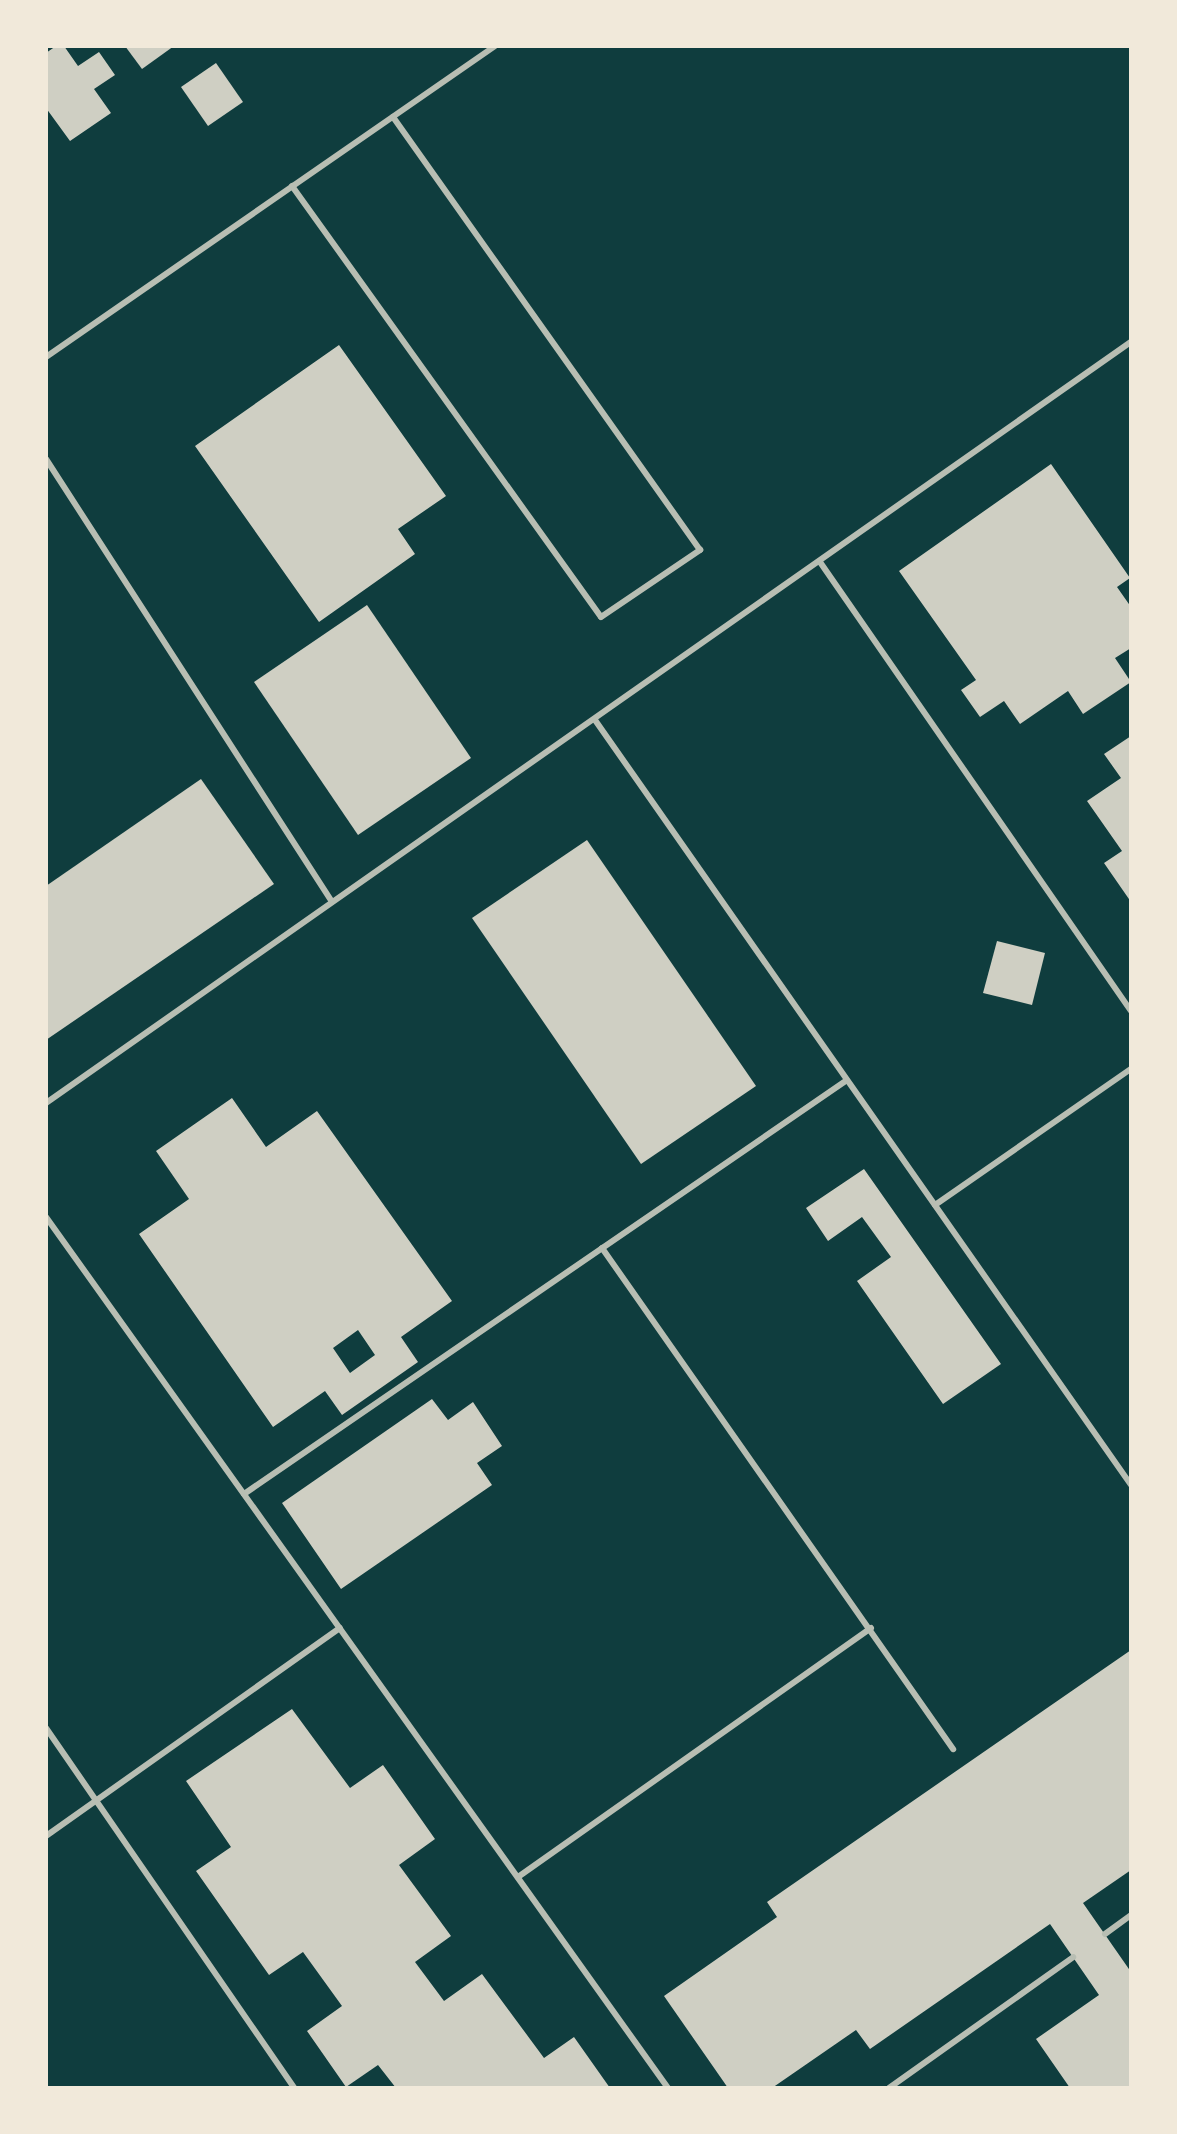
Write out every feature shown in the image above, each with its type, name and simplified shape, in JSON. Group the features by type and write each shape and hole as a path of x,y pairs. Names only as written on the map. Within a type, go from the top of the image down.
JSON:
{"lane":[{"path":"46,357 495,46"},
{"path":"292,186 601,617 700,550 393,117"},
{"path":"46,1103 1131,342"},
{"path":"46,459 332,902"},
{"path":"820,562 1131,1011"},
{"path":"595,720 1131,1485"},
{"path":"935,1205 1131,1069"},
{"path":"244,1494 847,1080"},
{"path":"46,1217 668,2088"},
{"path":"602,1248 953,1749"},
{"path":"46,1836 340,1628"},
{"path":"518,1877 871,1628"},
{"path":"46,1728 294,2088"},
{"path":"1105,1934 1131,1915"},
{"path":"889,2088 1073,1957"}],"building":[{"path":"56,46 64,46 78,66 99,52 115,75 94,89 111,113 70,141 46,108 46,53"},
{"path":"125,46 174,46 142,69"},
{"path":"216,63 243,102 208,126 181,87"},
{"path":"339,345 446,496 398,529 415,554 319,622 195,446"},
{"path":"1051,464 1130,578 1117,587 1131,607 1131,648 1115,658 1131,682 1083,714 1068,691 1020,724 1004,701 980,717 961,690 976,680 899,571"},
{"path":"367,605 471,758 358,835 254,682"},
{"path":"1131,736 1131,902 1104,863 1122,851 1087,801 1121,778 1104,754"},
{"path":"201,779 274,884 46,1040 46,886"},
{"path":"587,840 756,1086 641,1164 472,918"},
{"path":"997,941 1045,953 1032,1005 983,993"},
{"path":"232,1098 266,1147 317,1111 452,1301 401,1337 418,1362 342,1415 325,1391 273,1427 139,1234 189,1199 156,1151","holes":["358,1330 375,1355 350,1373 333,1348"]},
{"path":"864,1169 1001,1364 943,1404 857,1281 891,1257 862,1217 828,1241 806,1208"},
{"path":"432,1399 448,1420 473,1402 502,1446 477,1463 492,1485 341,1589 282,1503"},
{"path":"1131,1650 1131,1870 1083,1903 1131,1972 1131,2088 1070,2088 1036,2039 1099,1995 1050,1924 870,2049 856,2030 772,2088 728,2088 664,1996 777,1917 767,1902"},
{"path":"292,1709 350,1788 383,1765 435,1839 399,1865 451,1936 415,1962 444,2001 482,1974 544,2058 574,2037 610,2088 396,2088 378,2065 346,2087 307,2031 342,2006 303,1952 269,1975 196,1871 231,1847 186,1781"}]}
